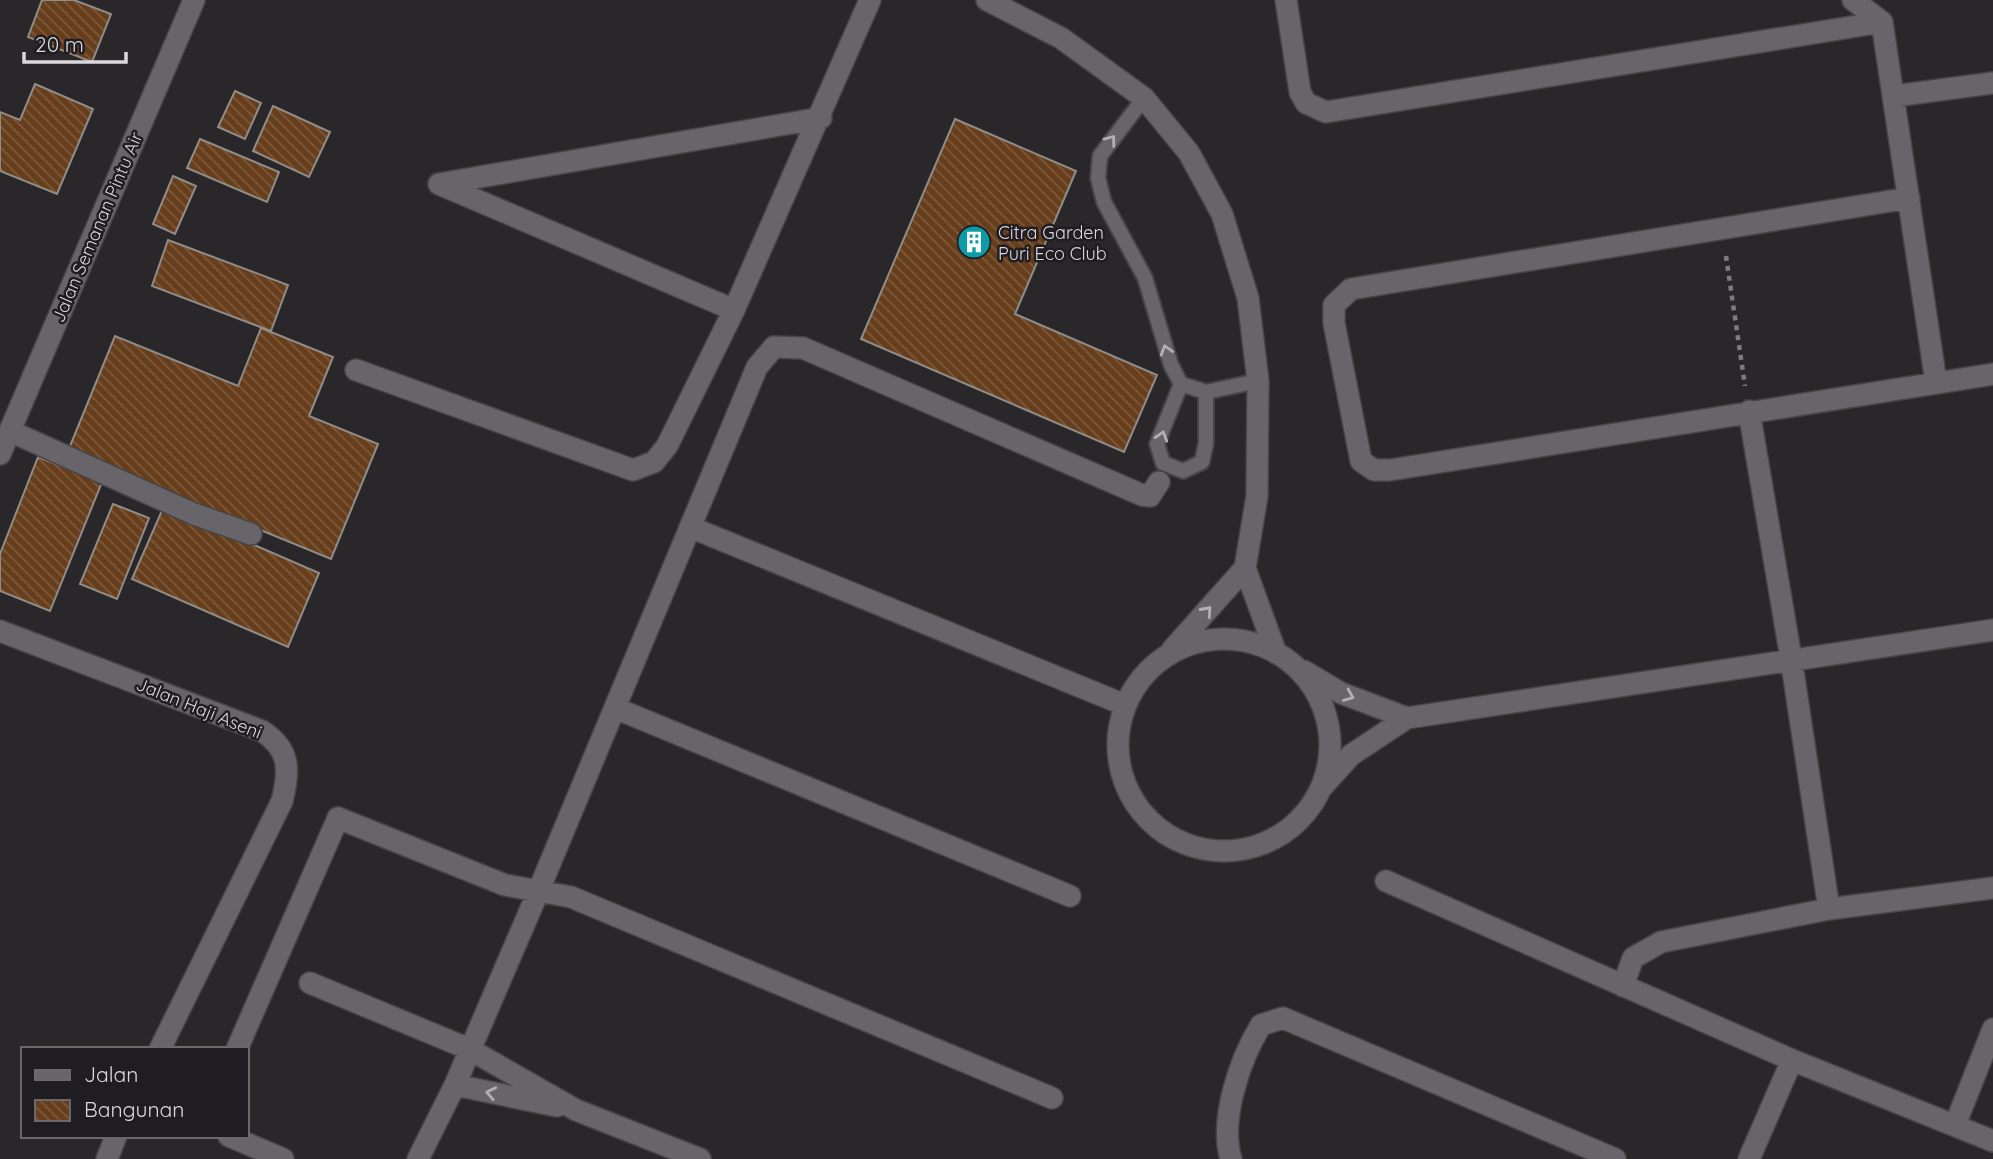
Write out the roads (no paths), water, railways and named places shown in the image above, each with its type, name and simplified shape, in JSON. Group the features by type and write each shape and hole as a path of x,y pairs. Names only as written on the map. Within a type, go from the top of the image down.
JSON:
{"street":[{"name":"Jalan Semanan Pintu Air","path":"0,454 194,0"},
{"path":"356,370 633,470 654,462 667,446 734,310 821,118 870,0"},
{"path":"987,0 1061,38 1144,98 1189,153 1222,214 1248,298 1258,381 1256,496 1245,568 1276,653"},
{"path":"1286,0 1300,92 1306,103 1326,112 1882,22"},
{"path":"1853,0 1882,22 1936,382"},
{"path":"1894,96 1993,83"},
{"path":"734,310 439,184 821,118"},
{"path":"1909,198 1351,289 1334,305 1334,323 1359,454 1364,465 1374,470 1390,470 1993,374"},
{"path":"418,1159 454,1085 538,892 757,367 774,346 803,348 1142,495 1150,496 1159,482"},
{"path":"1749,411 1791,658 1829,909"},
{"path":"10,431 194,514 251,534"},
{"path":"690,527 1125,705"},
{"path":"1245,568 1169,654 1137,684 1125,705 1118,747 1120,768 1128,790 1155,825 1173,838 1194,847 1238,850 1269,841 1297,823 1322,787 1351,755 1407,718 1791,658 1993,630"},
{"name":"Jalan Haji Aseni","path":"0,631 262,731 277,740 284,756 288,778 282,801 161,1047"},
{"path":"1169,654 1189,645 1235,639 1276,653 1341,693 1407,718"},
{"path":"1294,665 1321,701 1329,729 1329,765 1322,787"},
{"path":"615,708 1070,896"},
{"path":"238,1047 338,818 505,886 571,897 1052,1098"},
{"path":"1387,881 1792,1060 1993,1141"},
{"path":"1623,986 1633,958 1661,942 1829,909 1993,888"},
{"path":"310,983 469,1049 576,1110 700,1159"},
{"path":"1231,1159 1227,1126 1245,1051 1261,1025 1283,1018 1615,1159"},
{"path":"1955,1125 1987,1062 1993,1029"},
{"path":"1749,1159 1792,1060"},
{"path":"454,1085 576,1110"},
{"path":"107,1159 115,1138"},
{"path":"234,1138 283,1159"}],"lane":[{"path":"1144,98 1100,156 1098,178 1104,202 1144,278 1171,365 1181,384 1206,392 1258,381"},
{"path":"1181,384 1157,444 1163,463 1183,471 1202,463 1206,443 1206,392"}],"place":[{"name":"Citra Garden Puri Eco Club","path":"974,242"}]}
